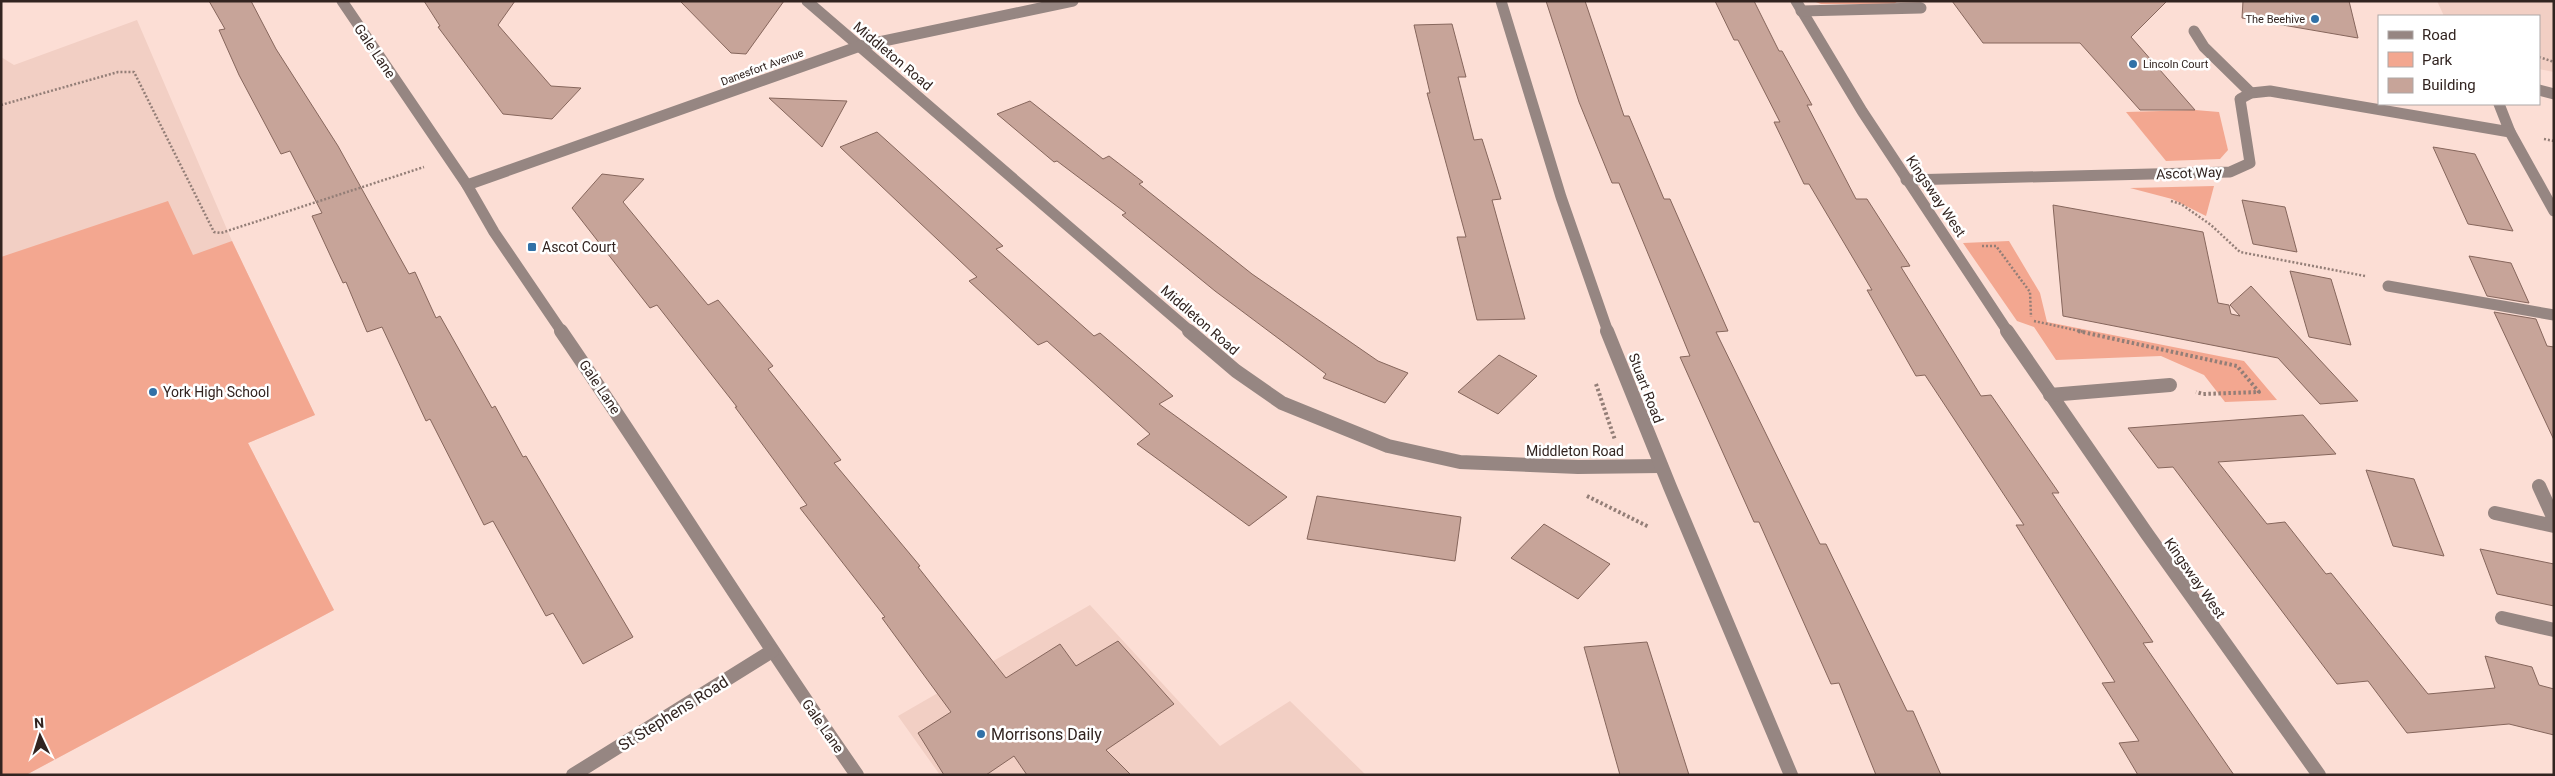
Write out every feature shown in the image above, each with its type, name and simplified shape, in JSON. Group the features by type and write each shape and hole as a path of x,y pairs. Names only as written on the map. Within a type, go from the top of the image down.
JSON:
{"street":[{"name":"Gale Lane","path":"342,1 467,185 494,232 629,430 772,651 857,775"},
{"name":"Middleton Road","path":"807,1 1236,371 1282,403 1327,424 1388,446 1460,462 1578,467 1661,466"},
{"name":"Danesfort Avenue","path":"467,185 860,46 1073,1"},
{"name":"Stuart Road","path":"1501,1 1537,125 1598,303 1661,466 1792,775"},
{"name":"Kingsway West","path":"1798,6 1922,8"},
{"name":"Kingsway West","path":"1798,6 1906,180 2050,395 2183,587 2319,775"},
{"path":"2194,31 2204,47 2251,93 2270,91 2292,94 2510,132"},
{"path":"2540,90 2554,94"},
{"name":"Ascot Way","path":"1906,180 2230,172 2250,163 2240,99 2251,93"},
{"path":"2499,105 2510,132 2554,211"},
{"path":"2388,286 2554,315"},
{"path":"2050,395 2170,385"},
{"path":"2539,486 2554,519"},
{"path":"2495,514 2554,526"},
{"path":"2502,618 2554,630"},
{"name":"St Stephens Road","path":"573,775 772,651"}],"path":[{"path":"2540,57 2554,62"},
{"path":"1,105 118,72 134,72 214,232 221,233 449,159"},
{"path":"2165,199 2181,204 2211,224 2240,252 2368,277 2388,286"},
{"path":"1952,247 1996,246 2030,292 2031,320 2237,366 2259,392 2203,394 2170,385"},
{"path":"1578,491 1649,528"}],"shaded area":[{"path":"2437,1 2554,1 2554,72 2540,69 2540,15 2444,15"},
{"name":"York High School","path":"137,20 232,241 315,415 248,443 334,610 26,775 1,775 1,57 14,65"},
{"path":"1090,605 1220,746 1290,701 1366,775 940,775 898,716"}],"green space":[{"path":"1813,1 1898,1 1894,4 1821,4"},
{"path":"2195,110 2219,112 2228,150 2220,159 2166,161 2126,112"},
{"path":"2214,186 2206,216 2172,199 2130,188"},
{"name":"York High School","path":"168,201 193,255 232,241 315,415 248,443 334,610 26,775 1,775 1,257"},
{"path":"2009,241 2040,293 2047,322 2244,361 2277,400 2225,402 2204,375 2161,356 2056,360 2034,327 2017,321 1963,243"}],"building":[{"path":"209,1 251,1 276,49 338,146 409,274 415,272 436,318 440,316 492,408 495,406 523,457 526,456 633,637 583,664 553,613 546,616 493,521 484,525 430,419 426,421 382,327 367,332 346,282 343,283 312,216 322,213 290,151 281,154 239,75 219,30 225,29"},
{"path":"424,1 515,1 498,25 551,86 581,88 552,119 503,114 438,27 440,26"},
{"path":"680,1 784,1 746,54 731,53"},
{"path":"1546,1 1585,1 1624,116 1629,116 1664,199 1670,199 1728,331 1716,332 1820,544 1826,544 1907,711 1913,711 1941,775 1876,775 1839,683 1831,684 1759,522 1754,522 1680,357 1690,356 1619,183 1612,183 1579,102"},
{"path":"1715,1 1754,1 1779,51 1782,51 1812,105 1807,105 1856,199 1867,199 1910,266 1901,267 1981,396 1991,395 2059,493 2052,493 2153,642 2143,643 2234,775 2138,775 2119,743 2139,741 2102,683 2115,682 2016,525 2024,525 1925,375 1916,376 1867,290 1872,290 1809,184 1804,184 1774,122 1780,122 1738,40 1734,40"},
{"path":"1952,1 2167,1 2131,37 2195,110 2140,110 2080,43 1983,43"},
{"name":"The Beehive","path":"2243,1 2349,1 2358,38 2242,18"},
{"path":"1452,24 1466,77 1458,77 1474,140 1482,139 1501,199 1492,200 1525,319 1477,320 1457,237 1466,237 1427,93 1430,93 1414,25"},
{"path":"769,98 847,101 822,147"},
{"path":"1030,101 1103,159 1109,156 1143,182 1139,184 1252,274 1378,361 1408,373 1385,403 1323,378 1326,374 1215,291 1122,215 1126,213 1057,161 1054,162 997,114"},
{"path":"877,132 1003,246 996,249 1094,336 1100,333 1173,396 1159,404 1287,497 1249,526 1137,444 1150,434 1047,341 1038,345 969,281 977,277 840,147"},
{"path":"2433,147 2475,154 2513,231 2468,224"},
{"path":"602,174 644,179 623,202 708,305 718,300 773,366 768,369 841,460 834,463 920,566 918,567 1006,678 1060,644 1076,666 1118,641 1174,704 1106,750 1131,775 1027,775 1014,756 986,775 944,775 918,733 951,712 882,618 885,617 800,508 807,505 735,407 737,407 657,305 650,308 572,208"},
{"path":"2242,200 2285,207 2297,252 2253,244"},
{"path":"2053,205 2203,232 2218,303 2229,305 2231,314 2240,316 2230,305 2251,286 2358,401 2320,404 2278,358 2063,316"},
{"path":"2469,256 2511,263 2529,303 2487,296"},
{"path":"2290,271 2331,279 2351,345 2309,337"},
{"path":"2494,312 2536,319 2547,346 2554,347 2554,440"},
{"path":"1499,355 1537,376 1498,414 1458,392"},
{"path":"2303,415 2336,454 2218,462 2267,524 2285,522 2326,574 2331,573 2428,694 2495,688 2485,656 2532,667 2539,685 2554,689 2554,735 2509,724 2407,733 2368,681 2337,684 2173,467 2158,468 2128,428"},
{"path":"2366,470 2414,479 2444,556 2393,546"},
{"path":"1317,496 1461,517 1455,561 1307,539"},
{"path":"1544,524 1610,564 1578,599 1511,558"},
{"path":"2480,549 2554,564 2554,606 2497,594"},
{"path":"1647,642 1689,775 1620,775 1584,647"}],"place":[{"name":"The Beehive","path":"2315,19"},
{"name":"Lincoln Court","path":"2133,64"},
{"name":"Ascot Court","path":"532,247"},
{"name":"York High School","path":"153,392"},
{"name":"Morrisons Daily","path":"981,734"}]}
